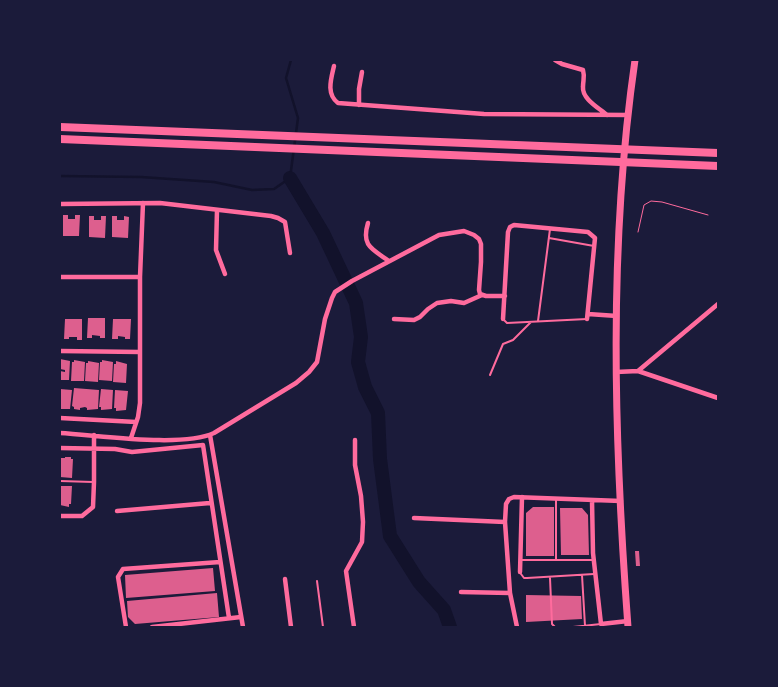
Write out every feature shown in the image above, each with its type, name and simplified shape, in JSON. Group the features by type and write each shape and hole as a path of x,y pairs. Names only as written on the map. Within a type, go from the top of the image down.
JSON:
{"highway":[{"path":"60,127 718,153"},
{"path":"60,139 718,166"}],"main road":[{"path":"628,624 615,372 622,188 635,60"}],"street":[{"path":"555,60 583,70 582,88 585,95 607,115"},
{"path":"334,66 330,88 331,96 338,103 484,114 628,115"},
{"path":"359,105 362,72"},
{"path":"60,204 160,203 270,216 282,220 287,228 290,253"},
{"path":"131,438 140,403 140,278 143,204"},
{"path":"218,210 216,250 224,274"},
{"path":"368,223 364,236 369,246 389,261"},
{"path":"503,319 510,227 514,225 588,232 595,238 588,317 616,316"},
{"path":"60,434 169,439 202,438 210,435 296,383 309,372 317,362 325,319 335,292 440,235 470,232 479,239 482,262 479,290 482,295"},
{"path":"60,277 140,278"},
{"path":"394,319 414,320 437,303 451,301 464,303 482,295 505,296"},
{"path":"638,371 718,304"},
{"path":"60,351 140,352"},
{"path":"615,372 638,371 718,398"},
{"path":"60,418 136,422"},
{"path":"60,516 85,515 94,503 94,435"},
{"path":"210,435 243,627"},
{"path":"202,438 210,503 229,618"},
{"path":"354,627 346,571 360,547 363,522 361,496 355,465 355,440"},
{"path":"60,448 94,448 139,452 203,445"},
{"path":"517,627 510,593 505,522 506,504 509,499 514,496 621,501"},
{"path":"520,572 522,497"},
{"path":"592,500 595,574 601,624 628,624"},
{"path":"117,511 210,503"},
{"path":"414,518 505,522"},
{"path":"126,627 118,577 123,569 220,562"},
{"path":"285,579 291,627"},
{"path":"462,592 510,593"},
{"path":"152,627 205,624 241,616"}],"lane":[{"path":"538,321 550,228"},
{"path":"549,238 595,246"},
{"path":"503,319 507,323 588,317"},
{"path":"490,375 504,344 513,340 531,322"},
{"path":"60,481 94,482"},
{"path":"556,498 556,560"},
{"path":"520,560 594,560"},
{"path":"520,572 524,578 595,574"},
{"path":"582,575 584,626"},
{"path":"550,577 552,624 555,627"},
{"path":"317,581 323,627"},
{"path":"573,627 601,624"}],"path":[{"path":"638,232 644,205 651,201 662,202 708,215"}],"building":[{"path":"63,215 68,215 68,219 75,219 75,215 80,215 79,236 63,236"},
{"path":"89,216 94,216 94,220 101,220 101,216 106,216 105,238 89,237"},
{"path":"112,216 117,216 117,220 124,220 124,216 129,217 128,238 112,237"},
{"path":"88,318 105,318 105,338 92,335 92,338 87,338"},
{"path":"65,319 82,319 82,340 77,340 77,337 64,339"},
{"path":"113,319 131,319 130,339 118,336 118,339 112,339"},
{"path":"60,359 70,361 69,380 60,380 60,371 65,372 65,370 60,369"},
{"path":"74,360 85,362 84,381 71,381 72,362"},
{"path":"102,360 113,362 112,381 99,380 100,362"},
{"path":"88,361 99,363 98,382 85,381 86,363"},
{"path":"116,361 127,364 126,383 113,382 114,364 116,364"},
{"path":"74,388 99,390 98,409 87,410 85,407 80,408 80,410 74,409 72,406"},
{"path":"60,389 72,390 70,409 60,409"},
{"path":"101,389 113,390 112,409 101,410 101,407 99,407"},
{"path":"115,390 128,391 126,410 116,411 116,408 114,408"},
{"path":"60,458 73,459 72,478 60,477"},
{"path":"60,486 72,486 71,504 69,504 69,507 60,505"},
{"path":"533,507 554,507 554,556 526,556 526,513"},
{"path":"560,508 582,508 588,515 589,555 561,555"},
{"path":"635,551 639,551 640,566 636,566"},
{"path":"213,568 215,591 126,598 125,575"},
{"path":"217,593 219,617 135,624 128,617 127,601"},
{"path":"526,595 581,596 582,619 526,622"}],"waterway":[{"path":"60,176 141,177 214,182 252,190 274,189 290,178 298,118 286,78 291,60"},
{"path":"290,178 323,233 356,303 361,337 358,362 365,387 378,413 380,459 390,536 419,582 444,610 450,627"}]}
